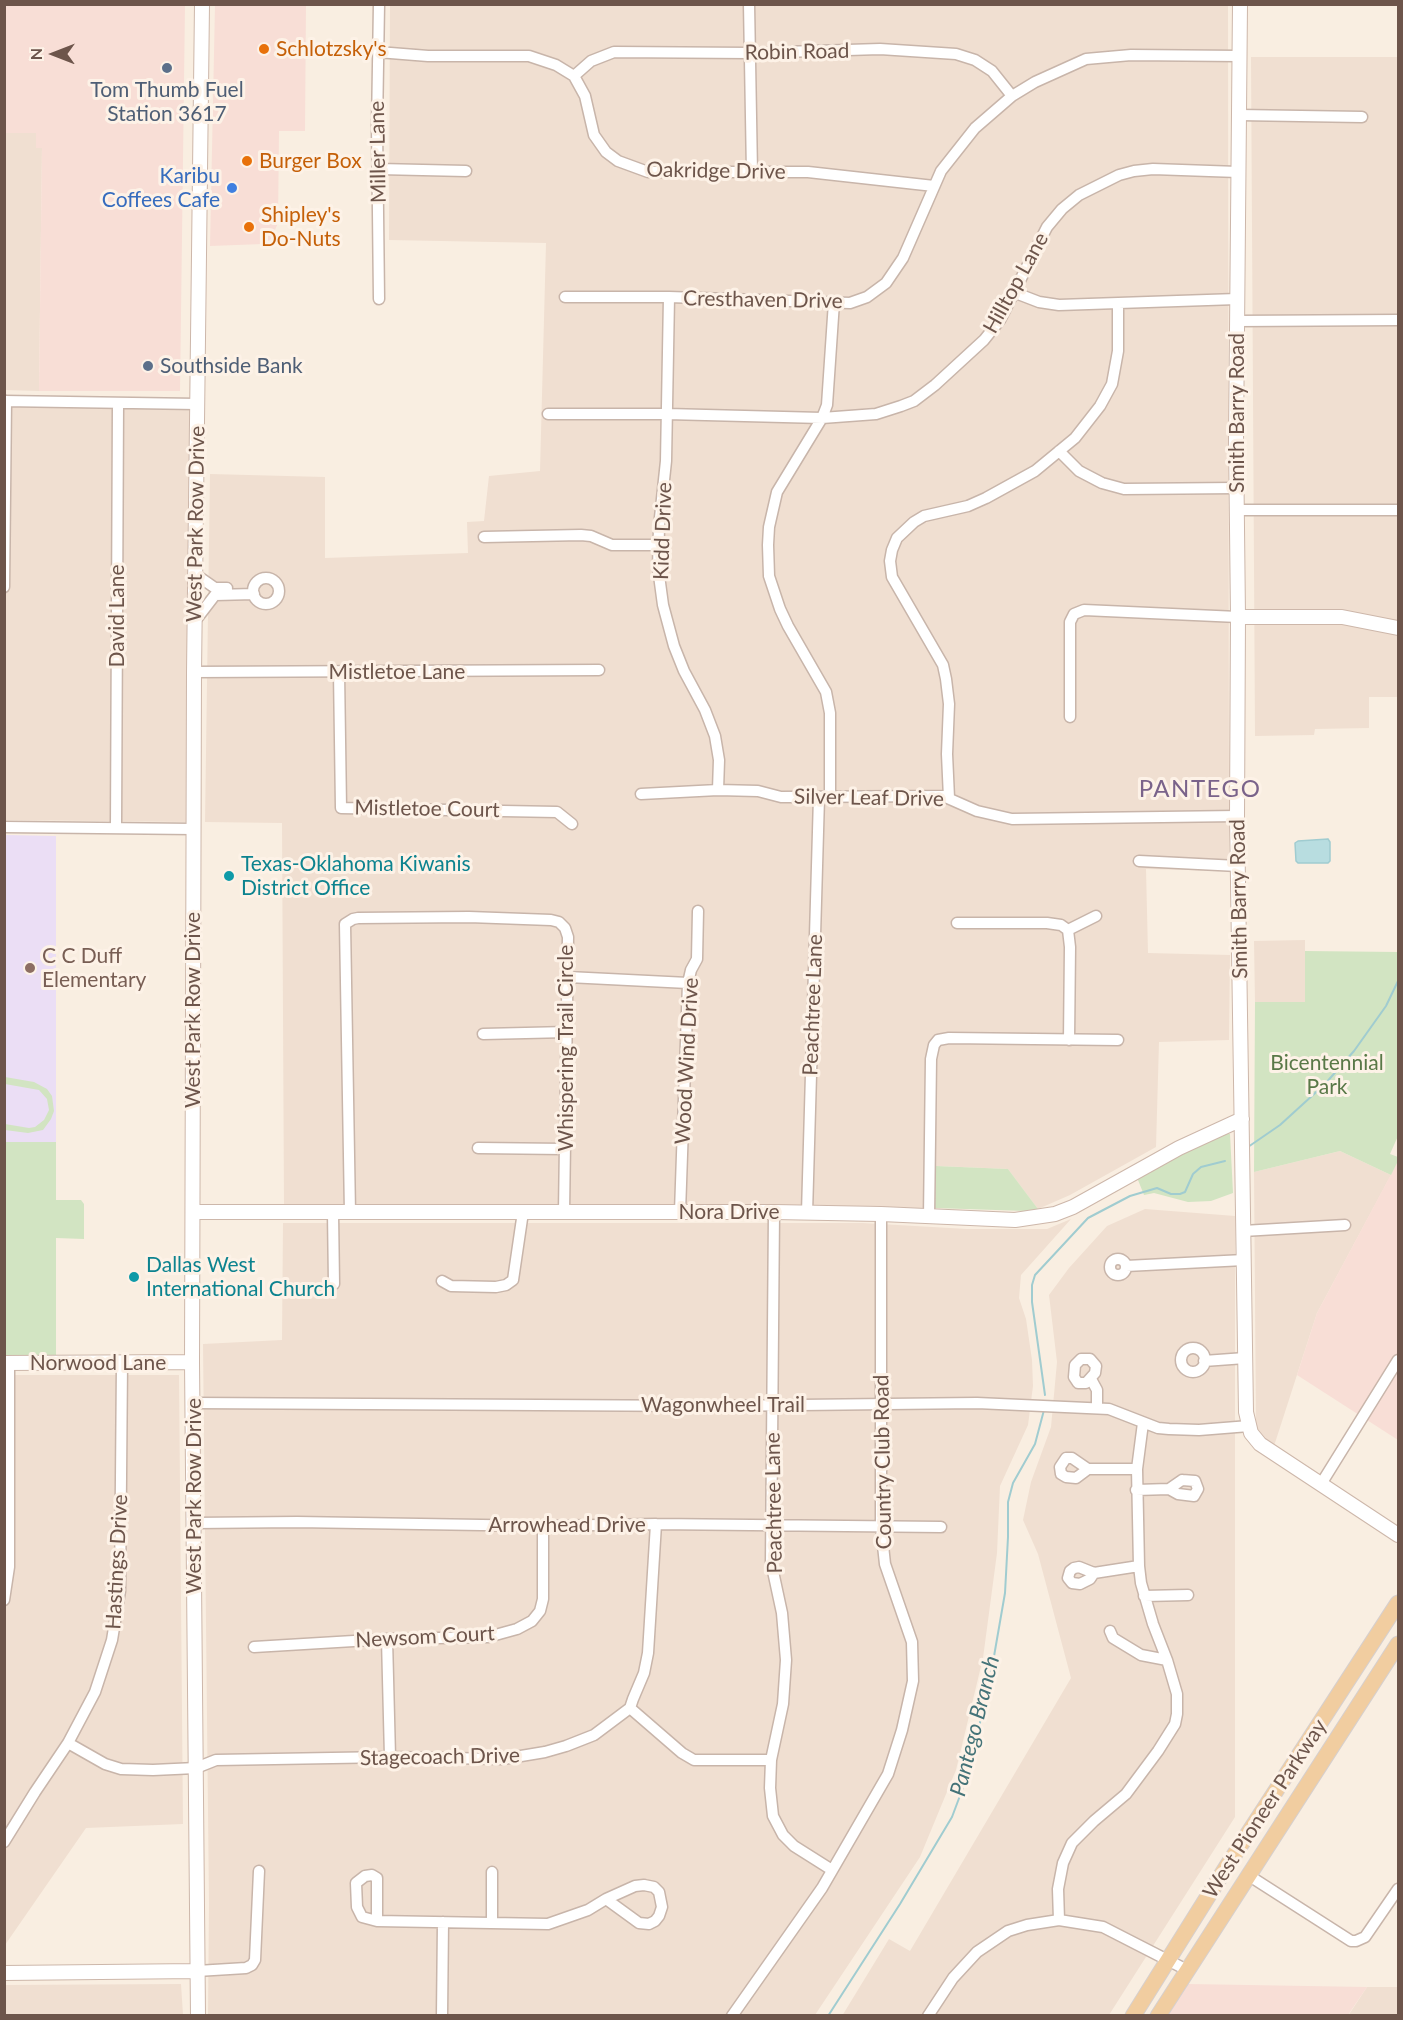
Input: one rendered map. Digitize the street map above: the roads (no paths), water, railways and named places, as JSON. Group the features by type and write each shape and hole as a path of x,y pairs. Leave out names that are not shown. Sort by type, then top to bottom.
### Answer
{"main road":[{"name":"West Pioneer Parkway","path":"1132,2016 1232,1857 1398,1603"},
{"name":"West Pioneer Parkway","path":"1158,2016 1398,1644"}],"street":[{"name":"West Park Row Drive","path":"198,2016 192,1362 194,672 202,4"},
{"name":"Miller Lane","path":"379,4 379,300"},
{"path":"749,4 752,172"},
{"name":"Smith Barry Road","path":"1240,4 1237,299 1237,816 1246,1412 1249,1426"},
{"name":"Robin Road","path":"574,76 591,61 615,52 750,53 880,49 956,54 975,60 992,70 1012,96"},
{"path":"378,52 428,56 529,56 556,64 574,76"},
{"name":"Cresthaven Drive","path":"565,297 669,297 850,303 867,297 886,283 903,258 941,171 975,128 1012,96 1035,82 1086,59 1131,55 1239,56"},
{"name":"Oakridge Drive","path":"574,76 585,96 594,135 606,152 618,161 636,169 658,174 807,172 934,186"},
{"path":"1239,115 1362,117"},
{"path":"379,169 466,171"},
{"name":"Hilltop Lane","path":"548,414 822,418 876,414 914,401 984,340 1000,320 1053,218 1079,195 1119,175 1134,171 1153,169 1238,172"},
{"path":"1013,292 1047,304 1118,305 1237,299"},
{"name":"Kidd Drive","path":"669,297 666,461 659,527 658,568 663,606 674,646 715,736 719,760 718,790"},
{"name":"Peachtree Lane","path":"807,1213 830,713 826,692 780,609 769,576 768,560 769,527 777,492 822,418 827,405 834,302"},
{"path":"949,798 947,754 949,704 946,679 942,665 892,577 890,561 892,550 897,538 914,522 924,516 968,506 986,498 1035,471 1075,438 1094,414 1112,384 1118,351 1118,305"},
{"path":"1237,321 1398,320"},
{"path":"4,587 5,401 197,404"},
{"name":"David Lane","path":"116,828 118,404"},
{"path":"1059,451 1079,471 1102,483 1124,489 1237,488"},
{"path":"1237,510 1398,510"},
{"path":"484,537 580,535 591,536 612,545 659,545"},
{"path":"195,574 215,592 254,591"},
{"path":"195,621 215,592"},
{"path":"1070,717 1070,621 1074,614 1084,610 1238,617 1342,617 1398,628"},
{"name":"Mistletoe Lane","path":"194,672 599,670"},
{"name":"Mistletoe Court","path":"339,672 341,808 557,812 572,824"},
{"name":"Silver Leaf Drive","path":"641,794 718,790 758,791 781,797 942,796 977,812 1012,819 1237,816"},
{"path":"4,827 194,829"},
{"path":"1139,861 1238,866"},
{"name":"Wood Wind Drive","path":"680,1212 688,983 697,959 698,911"},
{"name":"Whispering Trail Circle","path":"350,1213 345,924 358,918 469,916 538,919 559,922 565,928 568,1032 564,1212"},
{"path":"1068,930 1096,916"},
{"path":"957,923 1047,923 1061,925 1068,930 1070,947 1069,1040"},
{"path":"568,977 688,983"},
{"path":"483,1034 568,1032"},
{"path":"929,1216 931,1059 934,1045 938,1040 949,1038 1118,1040"},
{"name":"Nora Drive","path":"193,1212 774,1212 881,1214 1015,1221 1055,1214 1080,1203 1179,1148 1242,1119"},
{"path":"478,1148 565,1149"},
{"path":"442,1281 451,1286 496,1287 506,1285 513,1280 523,1212"},
{"name":"Peachtree Lane","path":"774,1212 771,1562 782,1613 786,1660 783,1704 771,1760 770,1788 773,1815 783,1835 794,1846 832,1870"},
{"path":"333,1213 334,1284"},
{"name":"Country Club Road","path":"732,2016 776,1955 832,1870 888,1774 902,1730 913,1681 912,1642 885,1564 881,1527 881,1214"},
{"path":"1243,1231 1345,1225"},
{"path":"1126,1266 1244,1260"},
{"path":"1204,1361 1245,1358"},
{"path":"1322,1485 1398,1360"},
{"name":"Norwood Lane","path":"7,1363 192,1362"},
{"path":"4,1600 9,1567 7,1363"},
{"name":"Hastings Drive","path":"4,1842 68,1743 95,1692 112,1640 120,1592 122,1363"},
{"path":"1091,1379 1097,1390 1097,1408"},
{"name":"Wagonwheel Trail","path":"193,1403 772,1405 977,1403 1110,1409 1143,1423 1169,1429 1199,1430 1249,1426"},
{"path":"1059,1920 1058,1889 1063,1863 1072,1843 1126,1794 1175,1724 1177,1714 1177,1694 1144,1596 1139,1566 1136,1490 1143,1423"},
{"path":"1249,1426 1251,1433 1260,1444 1398,1535"},
{"path":"1088,1469 1137,1469"},
{"path":"1136,1490 1170,1489"},
{"name":"Arrowhead Drive","path":"194,1522 543,1527 656,1524 940,1527"},
{"path":"656,1524 648,1653 644,1673 630,1708 682,1753 694,1760 771,1760"},
{"name":"Newsom Court","path":"255,1647 488,1636 517,1629 532,1621 540,1611 543,1599 543,1527"},
{"path":"1095,1573 1139,1566"},
{"path":"1144,1596 1188,1595"},
{"path":"1110,1631 1113,1638 1141,1655 1167,1660"},
{"path":"387,1639 390,1757"},
{"name":"Stagecoach Drive","path":"68,1743 105,1764 121,1769 196,1768 216,1761 390,1757 503,1759 545,1752 594,1735 630,1708"},
{"path":"4,1973 197,1971 246,1968 255,1960 259,1871"},
{"path":"492,1872 492,1922"},
{"path":"1248,1875 1351,1941 1365,1937 1398,1889"},
{"path":"377,1921 548,1924 588,1910 606,1899 635,1886 644,1885 654,1887 660,1892 662,1907 655,1921 650,1924 639,1923 606,1899"},
{"path":"928,2016 953,1978 966,1963 994,1939 1008,1931 1027,1925 1059,1920 1103,1927 1187,1970"},
{"path":"442,1922 442,2016"}],"water":[{"path":"1328,839 1330,861 1328,863 1298,863 1296,861 1295,843"}],"waterway":[{"name":"Pantego Branch","path":"1248,1147 1280,1125 1325,1084 1354,1051 1386,1006 1398,981"},
{"name":"Pantego Branch","path":"1045,1395 1032,1302 1032,1285 1035,1275 1088,1218 1130,1196 1157,1188 1171,1194 1185,1192 1193,1174 1201,1167 1225,1161"},
{"name":"Pantego Branch","path":"828,2016 900,1904 952,1817 970,1769 1005,1593 1008,1502 1013,1483 1035,1444 1044,1410"}],"place":[{"name":"Schlotzsky's","path":"264,49"},
{"name":"Tom Thumb Fuel Station 3617","path":"167,68"},
{"name":"Burger Box","path":"247,161"},
{"name":"Karibu Coffees Cafe","path":"232,188"},
{"name":"Shipley's Do-Nuts","path":"249,227"},
{"name":"Southside Bank","path":"148,366"},
{"name":"Texas-Oklahoma Kiwanis District Office","path":"229,876"},
{"name":"C C Duff Elementary","path":"30,968"},
{"name":"Dallas West International Church","path":"134,1277"}],"district":[{"name":"PANTEGO","path":"1200,789"}],"park label":[{"name":"Bicentennial Park","path":"1327,1075"}]}
